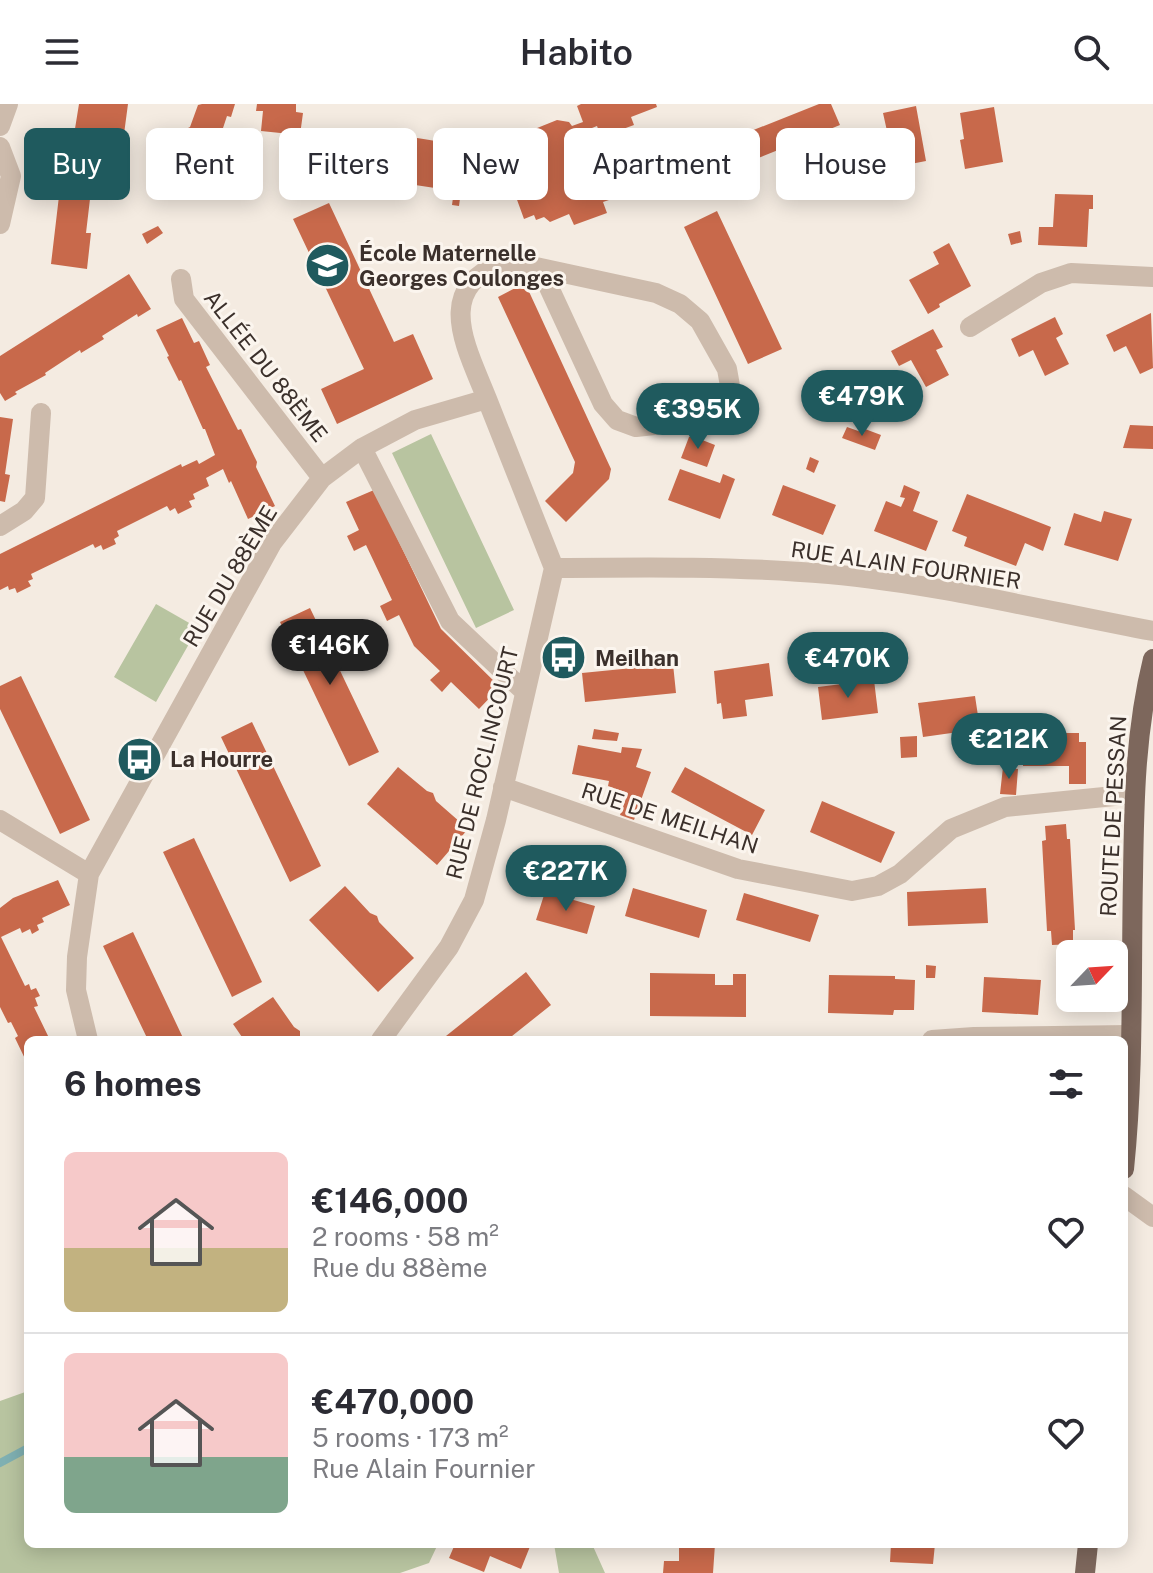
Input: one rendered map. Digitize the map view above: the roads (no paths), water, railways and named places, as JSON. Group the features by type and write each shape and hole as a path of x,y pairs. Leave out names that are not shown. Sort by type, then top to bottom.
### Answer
{"main road":[{"name":"ROUTE DE PESSAN","path":"1128,1088 1134,794 1139,727 1153,659"},
{"path":"1085,1573 1088,1548"}],"street":[{"path":"0,126 8,104"},
{"path":"0,147 11,176 0,224"},
{"path":"540,268 603,404 617,420 636,427 699,420 713,414 725,403 730,386 727,369 700,321 680,304 656,293 508,261 490,266 473,279 463,295 459,315 462,336 554,568"},
{"path":"970,327 1041,283 1071,273 1153,277"},
{"name":"ALLÉE DU 88ÈME","path":"181,279 184,299 322,478"},
{"name":"RUE DU 88ÈME","path":"87,1036 76,990 77,957 89,874 272,543 322,478 362,448 415,420 487,399"},
{"path":"0,526 24,511 35,498 41,413"},
{"path":"362,448 450,621 525,692"},
{"name":"RUE ALAIN FOURNIER","path":"554,568 723,567 830,574 925,588 1153,631"},
{"name":"RUE DE ROCLINCOURT","path":"384,1036 449,947 474,900 554,568"},
{"name":"RUE DE MEILHAN","path":"503,787 738,869 852,891 878,886 900,874 951,829 990,812 1005,807 1134,794"},
{"path":"0,820 89,874"},
{"path":"1052,1036 1130,1035"},
{"path":"1128,1199 1153,1217"}],"waterway":[{"path":"0,1463 24,1450"}],"place":[{"name":"École Maternelle Georges Coulonges","path":"328,266"},
{"name":"Meilhan","path":"564,658"},
{"name":"La Hourre","path":"139,759"}]}
